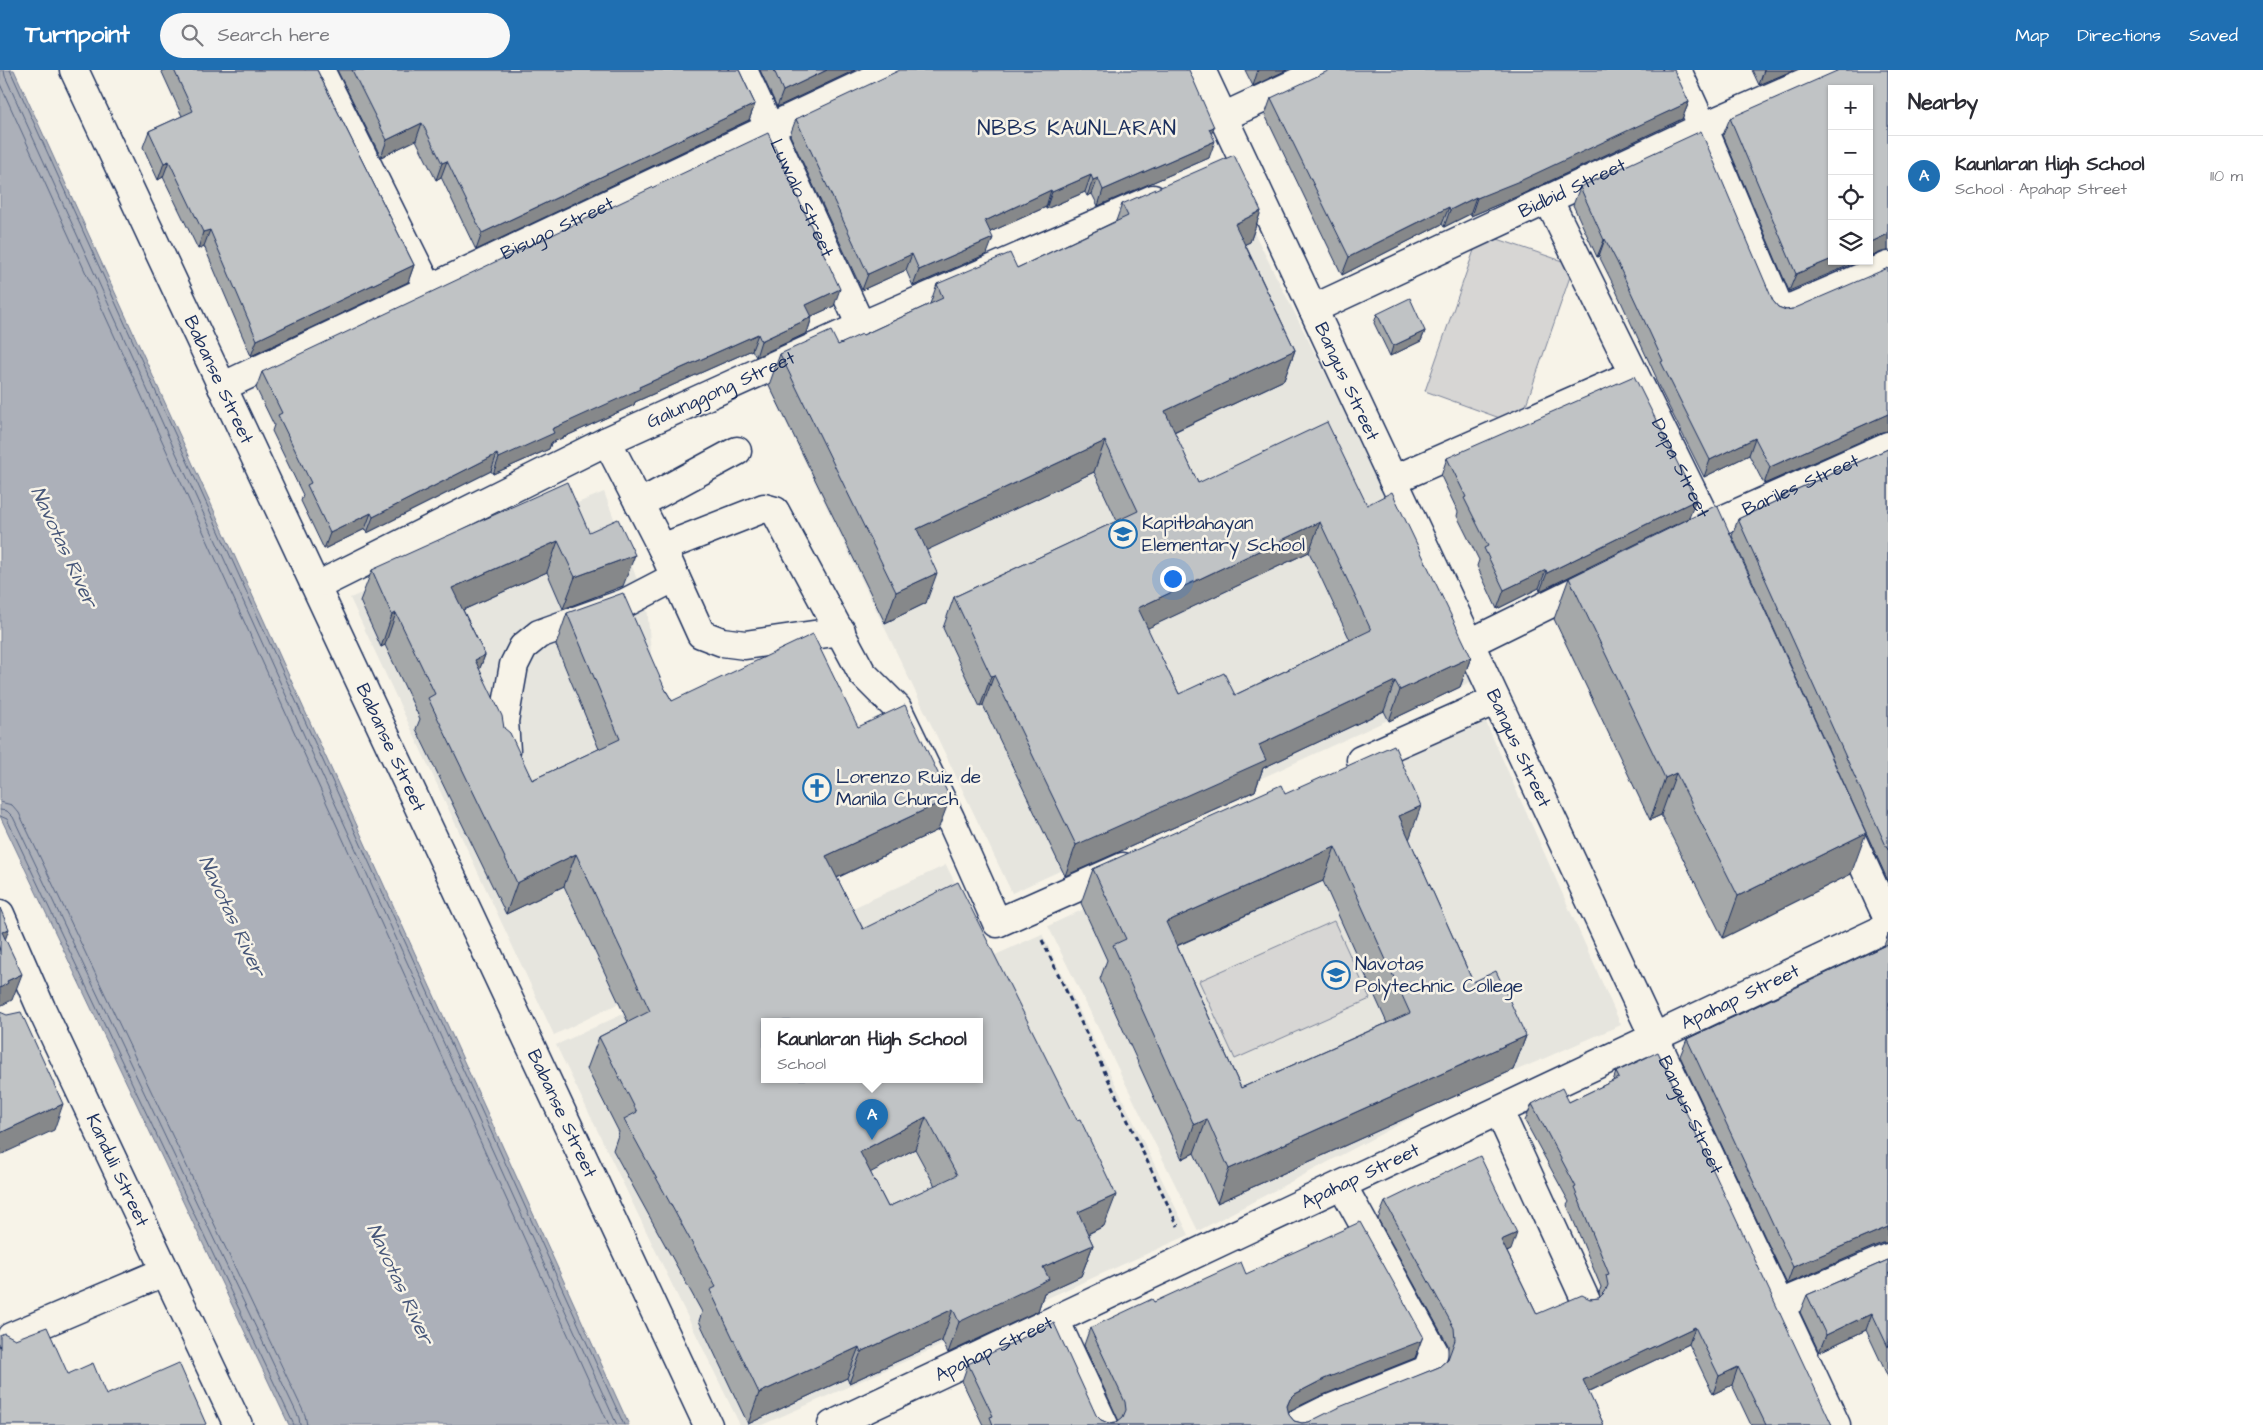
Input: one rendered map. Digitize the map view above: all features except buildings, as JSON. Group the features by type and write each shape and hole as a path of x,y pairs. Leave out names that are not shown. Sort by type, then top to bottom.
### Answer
{"street":[{"name":"Babanse Street","path":"74,70 708,1425"},
{"path":"320,70 429,289"},
{"name":"Luwalo Street","path":"743,70 861,326"},
{"name":"Bisugo Street","path":"222,387 892,70"},
{"name":"Bangus Street","path":"1201,70 1223,117 1234,164 1313,309 1780,1304 1832,1423"},
{"path":"1223,117 1324,70"},
{"path":"1677,70 1704,127 1781,312 1888,266"},
{"name":"Bidbid Street","path":"1313,309 1704,127 1833,70"},
{"name":"Galunggong Street","path":"314,582 326,581 607,441 861,326 1179,187"},
{"name":"Dapa Street","path":"1548,199 1710,525 1730,570"},
{"path":"1393,480 1634,374"},
{"path":"607,441 662,548 701,634 722,642 745,645 841,631"},
{"name":"Bariles Street","path":"1674,542 1888,446"},
{"path":"639,504 737,451"},
{"path":"662,548 764,508 775,511 862,673 897,708 950,818 997,923 1145,857"},
{"path":"1470,643 1612,573"},
{"path":"506,751 504,720 514,665 523,647 539,634 625,603 676,577"},
{"path":"1334,772 1496,700"},
{"path":"1831,794 1888,919"},
{"name":"Kanduli Street","path":"0,914 42,1008 238,1425"},
{"name":"Apahap Street","path":"832,1425 1888,927"},
{"path":"17,1019 42,1008"},
{"path":"1499,1111 1586,1301"},
{"path":"1296,1425 1324,1411 1427,1370 1434,1352 1342,1185"},
{"path":"1780,1304 1888,1258"},
{"path":"10,1337 166,1271"},
{"path":"1056,1320 1104,1425"}],"path":[{"path":"1028,909 1192,1256"}],"shaded area":[{"name":"Kapitbahayan Elementary School","path":"1227,179 1479,678 1012,893 770,389"},
{"path":"1480,233 1574,265 1519,425 1425,391"},
{"path":"604,492 647,606 656,712 707,960 554,1035 350,598"},
{"name":"Navotas Polytechnic College","path":"1485,720 1621,1025 1432,1107 1198,1231 1048,926"},
{"path":"946,865 993,956 1042,934 1189,1235 762,1425 740,1425 556,1045"},
{"path":"1334,921 1370,999 1235,1059 1199,981"}],"water":[{"name":"Navotas River","path":"0,70 14,70 629,1425 289,1425 0,816"}],"place":[{"name":"Kapitbahayan Elementary School","path":"1123,534"},
{"name":"Lorenzo Ruiz de Manila Church","path":"817,788"},
{"name":"Navotas Polytechnic College","path":"1336,975"},
{"name":"Kaunlaran High School","path":"872,1140"}],"district":[{"name":"NBBS KAUNLARAN","path":"1077,128"}]}
